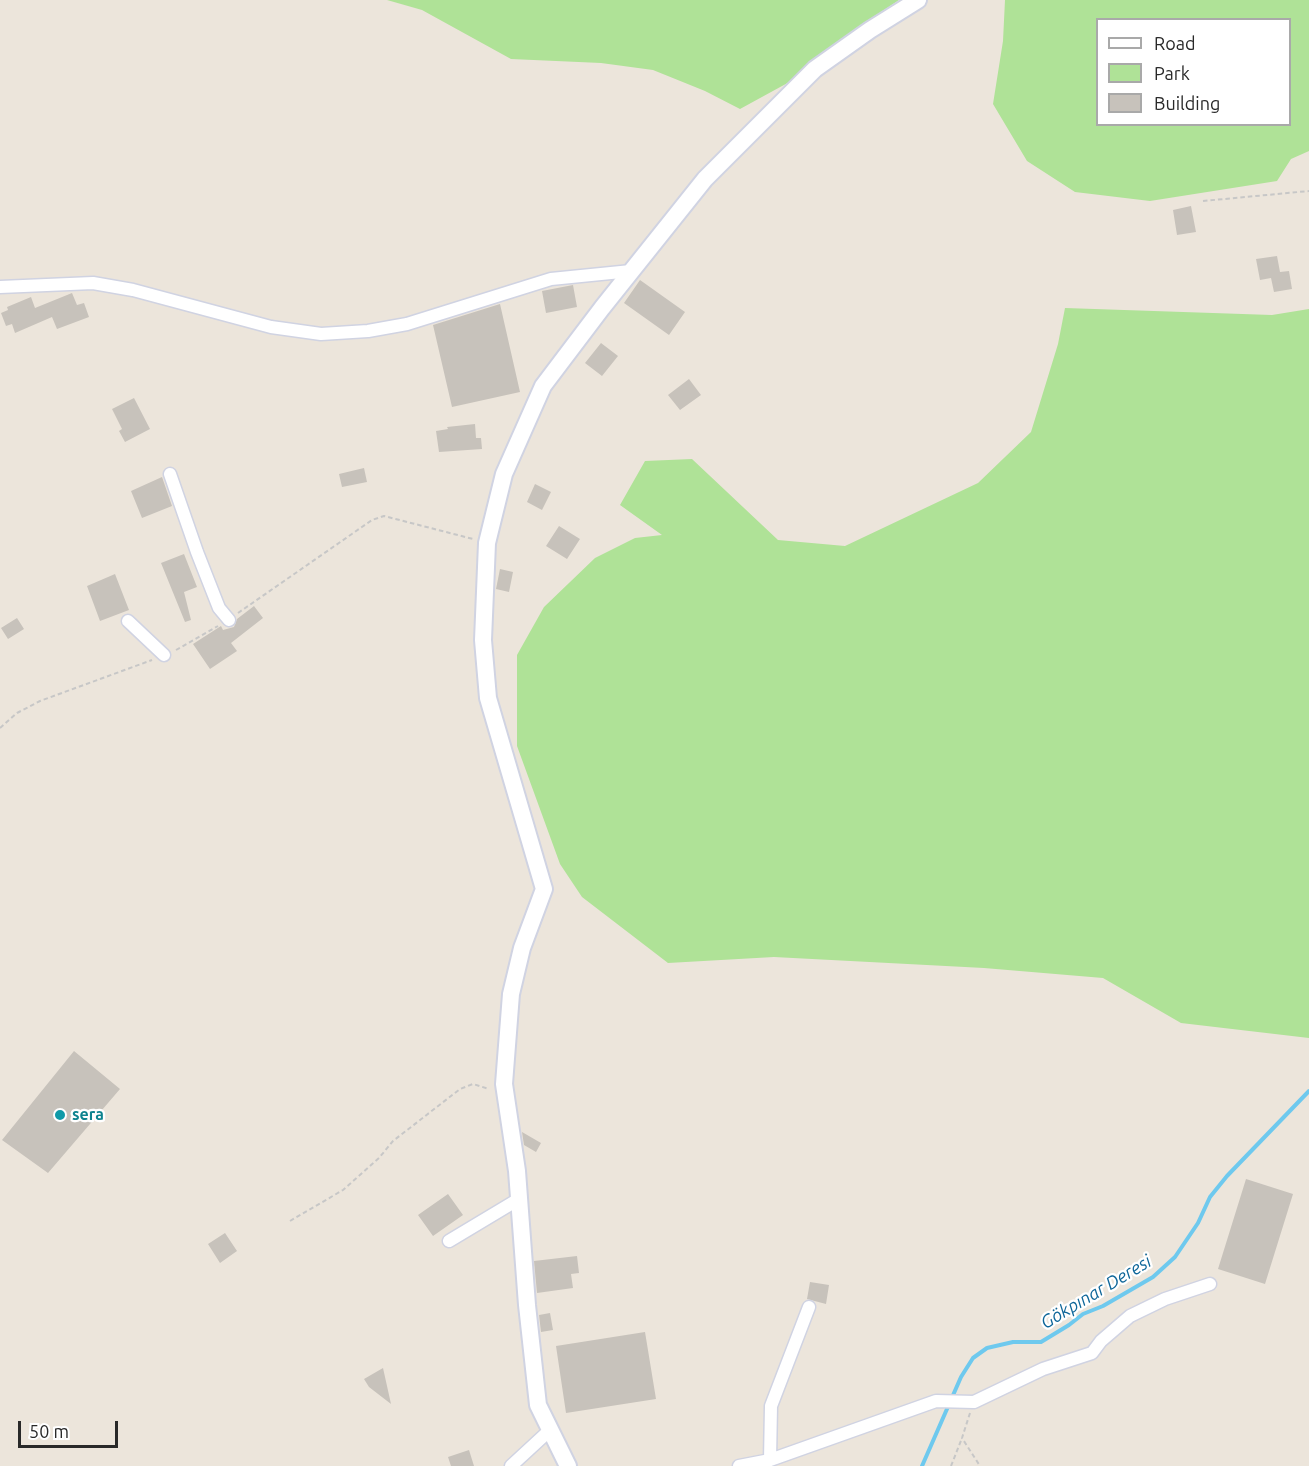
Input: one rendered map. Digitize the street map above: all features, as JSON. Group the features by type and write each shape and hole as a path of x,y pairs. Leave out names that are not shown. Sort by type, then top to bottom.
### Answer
{"street":[{"path":"568,1466 538,1405 517,1171 504,1084 511,994 522,948 544,889 488,698 483,640 487,543 504,474 543,386 631,271 705,179 815,69 918,0"},
{"path":"0,287 93,283 133,290 271,327 321,334 368,331 407,324 551,279 631,271"},
{"path":"170,474 219,608 228,620"},
{"path":"128,621 164,655"},
{"path":"449,1241 519,1199"},
{"path":"739,1466 770,1460 936,1401 967,1402 1043,1368 1092,1353 1101,1341 1130,1316 1165,1299 1210,1284"},
{"path":"770,1460 771,1406 809,1307"},
{"path":"510,1466 550,1430"}],"path":[{"path":"1203,201 1309,191"},
{"path":"0,728 17,713 40,701 164,655 228,620 372,520 384,516 487,543"},
{"path":"290,1221 343,1190 379,1158 393,1141 468,1085 478,1084 489,1088 507,1105"},
{"path":"951,1466 962,1438 967,1402"},
{"path":"962,1438 980,1466"}],"green space":[{"path":"387,0 899,0 862,25 793,80 740,109 705,91 653,70 601,63 511,59 422,10"},
{"path":"1005,0 1309,0 1309,151 1291,159 1277,181 1150,201 1075,192 1027,161 993,104 1003,41"},
{"path":"1065,308 1272,315 1309,309 1309,1038 1181,1023 1103,978 984,968 774,957 668,963 582,897 560,864 517,746 517,655 544,607 595,558 635,538 662,535 620,505 645,461 692,459 778,540 845,546 978,483 1031,432 1058,344"}],"building":[{"path":"1191,206 1196,232 1177,235 1173,210"},
{"path":"1277,256 1280,272 1289,271 1292,289 1274,292 1271,278 1260,280 1256,259"},
{"path":"640,280 685,312 669,335 624,303"},
{"path":"573,285 577,307 546,313 542,291"},
{"path":"72,293 77,305 84,303 89,317 57,329 52,317 15,333 12,324 6,326 1,313 8,310 7,307 31,297 35,308"},
{"path":"500,304 520,392 452,407 433,325"},
{"path":"601,343 618,356 602,376 585,363"},
{"path":"689,379 701,395 680,410 668,395"},
{"path":"134,398 150,429 125,442 119,431 122,429 112,409"},
{"path":"475,424 476,438 481,438 482,449 439,452 436,431 448,429 447,427"},
{"path":"364,468 367,482 342,487 339,474"},
{"path":"162,477 172,506 142,518 131,491"},
{"path":"535,484 551,492 542,510 527,502"},
{"path":"559,526 580,539 567,559 546,546"},
{"path":"184,554 197,587 184,592 191,620 185,622 161,563"},
{"path":"500,569 513,572 509,592 496,589"},
{"path":"115,574 129,610 100,621 87,586"},
{"path":"254,606 263,618 231,643 237,651 210,669 193,644 221,626 223,630 234,627 237,619"},
{"path":"17,618 24,629 8,639 1,628"},
{"name":"sera","path":"74,1051 120,1089 48,1173 2,1140"},
{"path":"522,1132 541,1143 536,1152 524,1145"},
{"path":"1246,1179 1293,1194 1265,1284 1218,1269"},
{"path":"448,1194 463,1215 433,1236 418,1215"},
{"path":"225,1233 237,1251 220,1263 208,1244"},
{"path":"577,1256 579,1273 571,1274 573,1288 537,1293 534,1261"},
{"path":"810,1282 829,1285 826,1304 807,1299"},
{"path":"550,1313 553,1330 541,1332 539,1315"},
{"path":"645,1332 656,1399 566,1413 556,1346"},
{"path":"383,1368 391,1404 369,1387 364,1379"},
{"path":"469,1450 474,1466 451,1466 448,1457"}],"waterway":[{"name":"Gökpınar Deresi","path":"922,1466 961,1377 973,1358 987,1348 1013,1342 1041,1342 1083,1314 1103,1306 1153,1277 1175,1257 1198,1223 1210,1197 1227,1176 1309,1091"}],"place":[{"name":"sera","path":"60,1115"}]}
